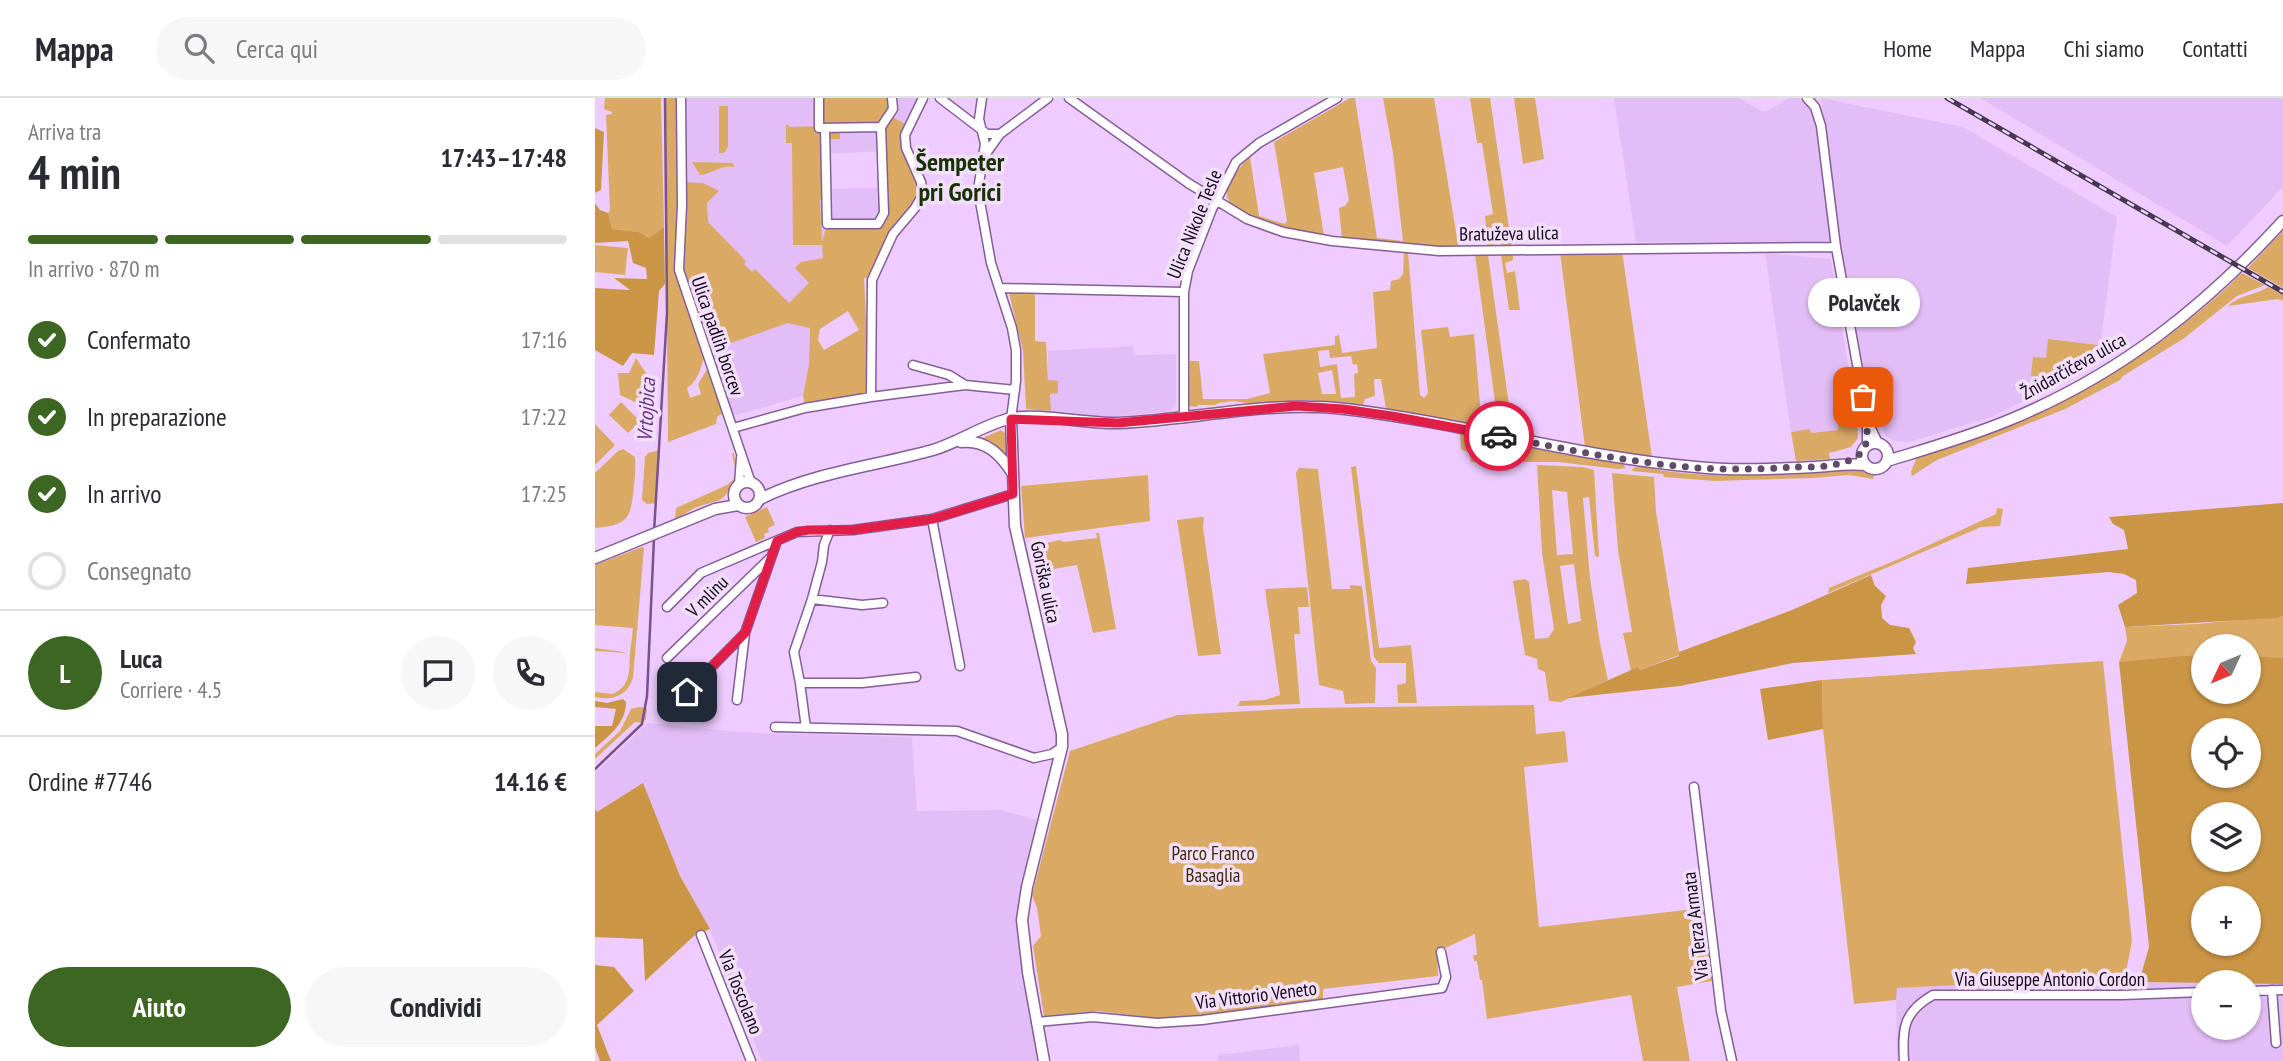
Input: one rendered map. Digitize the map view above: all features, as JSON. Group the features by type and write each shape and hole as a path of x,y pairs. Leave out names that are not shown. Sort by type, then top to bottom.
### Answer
{"street":[{"name":"Ulica padlih borcev","path":"681,98 683,205 679,270 754,485"},
{"path":"819,98 819,128 881,127"},
{"path":"825,128 827,223 878,224 884,213 881,127 893,109 893,98"},
{"path":"870,397 872,280 893,234 923,194 921,182 906,148 905,135 923,98"},
{"path":"940,98 988,134 1000,134"},
{"path":"736,500 744,508 752,507 760,499 785,486 956,442 1011,419 1016,390 1016,350 991,263 981,205 979,176 985,144 979,119 982,98"},
{"path":"982,161 1000,134 1048,98"},
{"name":"Bratuževa ulica","path":"1069,98 1188,183 1247,219 1283,232 1332,242 1439,251 1836,247"},
{"name":"Ulica Nikole Tesle","path":"1184,418 1184,292 1188,271 1216,200 1236,162 1259,143 1337,98"},
{"path":"1807,98 1815,107 1821,126 1836,247 1867,420 1865,465"},
{"name":"Žnidarčičeva ulica","path":"1011,419 1118,423 1297,406 1320,407 1392,416 1610,457 1697,468 1758,469 1840,463 1877,468 1887,461 2013,419 2075,390 2130,357 2200,304 2283,221"},
{"path":"1000,288 1184,292"},
{"path":"913,365 949,375 965,385"},
{"path":"733,428 805,408 870,397 965,385 1016,390"},
{"name":"Goriška ulica","path":"1011,419 1015,526 1062,734 1062,749"},
{"path":"1867,420 1887,461"},
{"path":"956,442 971,441 993,449 1013,475"},
{"name":"Žnidarčičeva ulica","path":"1840,463 1864,449 1882,446 1914,453"},
{"name":"Ulica padlih borcev","path":"739,484 742,456"},
{"path":"736,500 739,484 785,486"},
{"path":"754,485 760,499"},
{"name":"V mlinu","path":"667,607 701,573 797,532 853,530 933,519 1013,494"},
{"path":"595,558 736,500"},
{"path":"933,519 960,666"},
{"path":"806,728 794,652 812,599 829,530"},
{"name":"V mlinu","path":"737,700 745,633 777,541"},
{"name":"V mlinu","path":"667,658 770,558"},
{"path":"812,599 849,604 883,603"},
{"name":"V mlinu","path":"687,692 745,633"},
{"path":"800,683 862,683 916,677"},
{"path":"775,727 957,731 1034,758 1062,749"},
{"path":"1044,1061 1022,920 1027,887 1062,749"},
{"name":"Via Terza Armata","path":"1694,787 1721,1011 1732,1061"},
{"name":"Via Toscolano","path":"701,935 751,1061"},
{"name":"Via Vittorio Veneto","path":"1036,1022 1093,1017 1157,1023 1202,1020 1442,988 1446,977 1441,952"},
{"path":"2261,990 2283,990"},
{"path":"2272,990 2276,1043"},
{"name":"Via Giuseppe Antonio Cordon","path":"1903,1061 1902,1034 1905,1023 1920,1002 1933,995 2191,992"}],"shaded area":[{"path":"673,98 920,98 906,125 882,151 826,154 827,189 883,188 884,213 823,279 799,316 810,328 809,364 803,396 737,415 728,414 706,352"},
{"path":"1614,98 1738,98 1764,112 1790,98 1800,98 1814,112 1832,241 1754,244 1636,242"},
{"path":"1821,98 1963,127 2117,217 2100,348 2060,382 1992,417 1909,442 1895,441 1885,436 1881,419 1867,399 1840,258"},
{"path":"1980,98 2283,98 2283,187 2227,246"},
{"path":"595,128 604,132 601,190 595,193"},
{"path":"595,203 600,210 608,213 612,229 639,232 649,238 664,227 665,284 659,291 654,355 632,353 623,366 595,350 595,288 630,290 614,278 647,279 646,268 633,263 628,241 595,243"},
{"path":"1765,253 1831,259 1857,420 1838,422 1839,430 1811,433 1810,429 1791,432"},
{"path":"1133,346 1134,355 1176,354 1176,405 1169,412 1107,417 1051,411 1050,394 1057,381 1048,381 1048,351"},
{"path":"2283,503 2283,616 2276,618 2125,627 2118,605 2137,593 2136,580 2124,574 2109,572 1966,584 1968,568 2128,549 2124,530 2113,524 2109,517"},
{"path":"1871,575 1875,586 1886,596 1881,605 1882,618 1890,625 1909,628 1916,642 1913,648 1916,654 1793,663 1680,686 1568,698 1638,667 1640,670 1679,656 1679,652 1792,610"},
{"path":"2191,656 2191,704 2261,704 2261,657 2283,658 2283,984 2261,984 2261,970 2191,970 2191,983 2139,982 2149,947 2119,662"},
{"path":"1822,680 1823,729 1768,740 1760,689"},
{"path":"623,699 626,702 620,722 595,748 595,726 612,726 616,709 595,707 595,701 607,703"},
{"path":"648,723 752,733 912,737 917,811 1001,810 1040,821 1019,917 1025,981 1041,1061 762,1061 710,929 680,876 642,784 597,812 595,809 595,773"},
{"path":"643,783 680,876 710,929 695,935 645,981 643,939 595,937 595,809 597,812"},
{"path":"595,965 614,967 634,991 597,1025 611,1061 600,1061 595,1047"},
{"path":"2046,981 2191,983 2191,1040 2261,1040 2261,983 2283,984 2283,1061 1897,1061 1896,988"},
{"path":"1299,1045 1300,1061 1218,1061 1218,1055"}],"green space":[{"path":"605,98 661,98 664,227 649,238 639,232 612,229 608,213 606,115 612,112 604,109"},
{"path":"665,98 681,98 683,182 703,183 719,191 707,203 708,222 746,261 744,264 752,272 755,269 789,303 809,283 795,268 801,262 823,258 822,245 793,245 792,143 786,143 786,124 790,127 819,126 819,98 892,98 889,115 905,124 905,141 923,194 896,230 873,277 864,278 870,396 805,407 803,396 809,364 810,328 788,323 705,352 697,377 687,388 690,398 701,394 698,384 709,366 723,413 717,417 716,424 668,442","holes":["880,127 884,213 878,224 827,224 822,242 820,200 826,191 826,139 840,139 840,131","848,311 859,330 824,350 818,340 820,329"]},
{"path":"1350,98 1355,98 1377,238 1403,241 1393,153 1383,98 1434,98 1459,250 1342,240 1339,208 1345,206 1349,200 1343,167 1314,173 1324,236 1257,218 1243,212 1228,199 1230,182 1250,157 1259,216 1285,224 1287,221 1274,142"},
{"path":"1470,98 1490,98 1512,248 1502,249 1499,227 1491,228 1494,248 1488,249 1485,216 1493,214 1482,143 1477,143"},
{"path":"1514,98 1535,98 1544,159 1523,164"},
{"path":"719,106 728,106 728,147 724,153 719,153"},
{"path":"692,162 733,163 734,167 700,175"},
{"path":"2283,231 2283,288 2248,268"},
{"path":"595,245 628,248 625,275 595,272"},
{"path":"1622,251 1652,457 1585,447 1560,252"},
{"path":"1404,252 1408,252 1420,395 1424,398 1428,393 1421,330 1448,327 1450,337 1474,334 1482,428 1386,409 1381,379 1374,379 1375,396 1365,399 1363,405 1308,400 1253,404 1233,401 1189,406 1190,361 1199,361 1203,399 1247,399 1270,393 1263,354 1335,345 1335,336 1339,335 1342,353 1377,348 1373,292 1390,290 1391,281 1399,279 1403,274","holes":["1329,350 1330,358 1351,356 1353,365 1357,364 1358,373 1354,374 1355,397 1341,398 1337,364 1320,367 1318,351","1332,370 1336,394 1322,394 1318,373"]},
{"path":"1513,254 1513,260 1505,263 1507,273 1515,271 1520,310 1509,310 1501,255"},
{"path":"1475,255 1488,255 1513,434 1499,431"},
{"path":"2242,273 2265,285 2237,296 2183,339 2120,380 2065,409 1937,460 1912,476 1917,457 2006,426 2091,386 2170,335"},
{"path":"2268,287 2283,295 2283,301 2278,299 2228,306 2239,299"},
{"path":"1009,293 1033,293 1035,296 1035,341 1046,342 1048,380 1058,381 1058,393 1050,394 1051,411 1026,409 1023,351"},
{"path":"2048,339 2098,345 2079,362 2036,377 2031,375 2033,357 2046,358"},
{"path":"636,358 648,376 645,393 637,403 620,395 618,373 629,373"},
{"path":"621,402 640,421 628,433 609,415"},
{"path":"1857,420 1858,438 1851,447 1829,453 1830,459 1796,461 1791,432 1810,429 1811,433 1838,430 1838,422"},
{"path":"595,424 615,445 595,465"},
{"path":"1001,430 1006,434 1006,457 978,440"},
{"path":"1460,433 1623,464 1626,468 1558,462 1471,462 1469,453 1461,449"},
{"path":"623,449 635,457 630,512 622,522 595,528 595,473"},
{"path":"660,450 656,503 647,504 642,500 645,457 648,453"},
{"path":"734,453 737,475 726,495 720,500 694,508 675,520 676,508 727,485 734,479"},
{"path":"1537,465 1594,470 1599,557 1595,556 1589,497 1583,498 1590,578 1608,680 1561,702 1549,701 1545,672 1538,669 1537,659 1525,655 1513,581 1525,579 1529,582 1535,639 1548,638 1554,629 1542,553","holes":["1552,490 1567,492 1573,554 1557,555","1574,564 1581,621 1568,624 1560,566"]},
{"path":"1356,466 1379,648 1411,645 1417,703 1398,703 1397,685 1406,683 1406,663 1379,663 1374,657 1351,467"},
{"path":"1640,466 1678,473 1720,475 1801,474 1848,470 1875,474 1873,479 1849,475 1715,481 1664,477 1663,474 1632,471"},
{"path":"1299,468 1318,469 1332,589 1350,589 1350,585 1362,586 1371,661 1376,668 1375,703 1345,704 1343,691 1319,685 1296,473"},
{"path":"1612,473 1654,477 1656,512 1679,652 1679,655 1640,670 1638,667 1631,671 1623,633 1632,632 1618,550"},
{"path":"1148,475 1150,521 1025,538 1021,486"},
{"path":"767,507 775,525 768,528 769,532 764,534 765,538 756,542 745,517"},
{"path":"1997,508 2003,509 2000,526 1981,527 1828,593 1829,588 1996,514"},
{"path":"1204,517 1203,527 1221,654 1198,656 1177,520"},
{"path":"1096,533 1099,533 1116,629 1093,633 1077,565 1048,570 1042,544 1097,538"},
{"path":"642,547 633,678 619,696 595,697 595,692 613,694 623,686 628,677 633,628 595,625 595,565"},
{"path":"1307,587 1309,607 1298,607 1300,634 1294,634 1300,704 1238,706 1240,701 1264,700 1280,695 1265,589"},
{"path":"2283,616 2283,658 2261,657 2261,634 2191,634 2191,659 2119,662 2127,641 2125,627"},
{"path":"595,648 630,653 595,651"},
{"path":"2103,661 2132,941 2124,982 2046,981 1897,988 1896,1000 1854,1004 1823,729 1822,680"},
{"name":"Parco Franco Basaglia","path":"1534,705 1536,734 1565,731 1568,762 1524,767 1539,927 1703,908 1712,981 1677,987 1690,1061 1643,1061 1631,995 1487,1019 1482,980 1473,955 1477,955 1475,934 1437,952 1438,976 1323,989 1323,1002 1172,1020 1098,1011 1044,1016 1033,946 1041,936 1032,895 1070,751 1177,715 1303,708"},
{"path":"647,708 646,719 642,723 635,722 595,759 595,754 620,731 631,709"}],"waterway":[{"name":"Vrtojbica","path":"654,532 667,313 665,98"},
{"name":"Vrtojbica","path":"595,769 642,724 647,696 654,538"}],"railway":[{"path":"1947,98 2283,292"}],"way so far":[{"path":"1499,436 1610,457 1697,468 1820,466 1840,463 1862,452 1867,445 1863,397"}],"place":[{"name":"Polavček","path":"1863,397"}],"district":[{"name":"Šempeter pri Gorici","path":"960,176"}],"route":[{"path":"687,692 745,633 777,541 808,530 853,530 933,519 1013,494 1011,419 1118,423 1297,406 1392,416 1499,436"}]}
